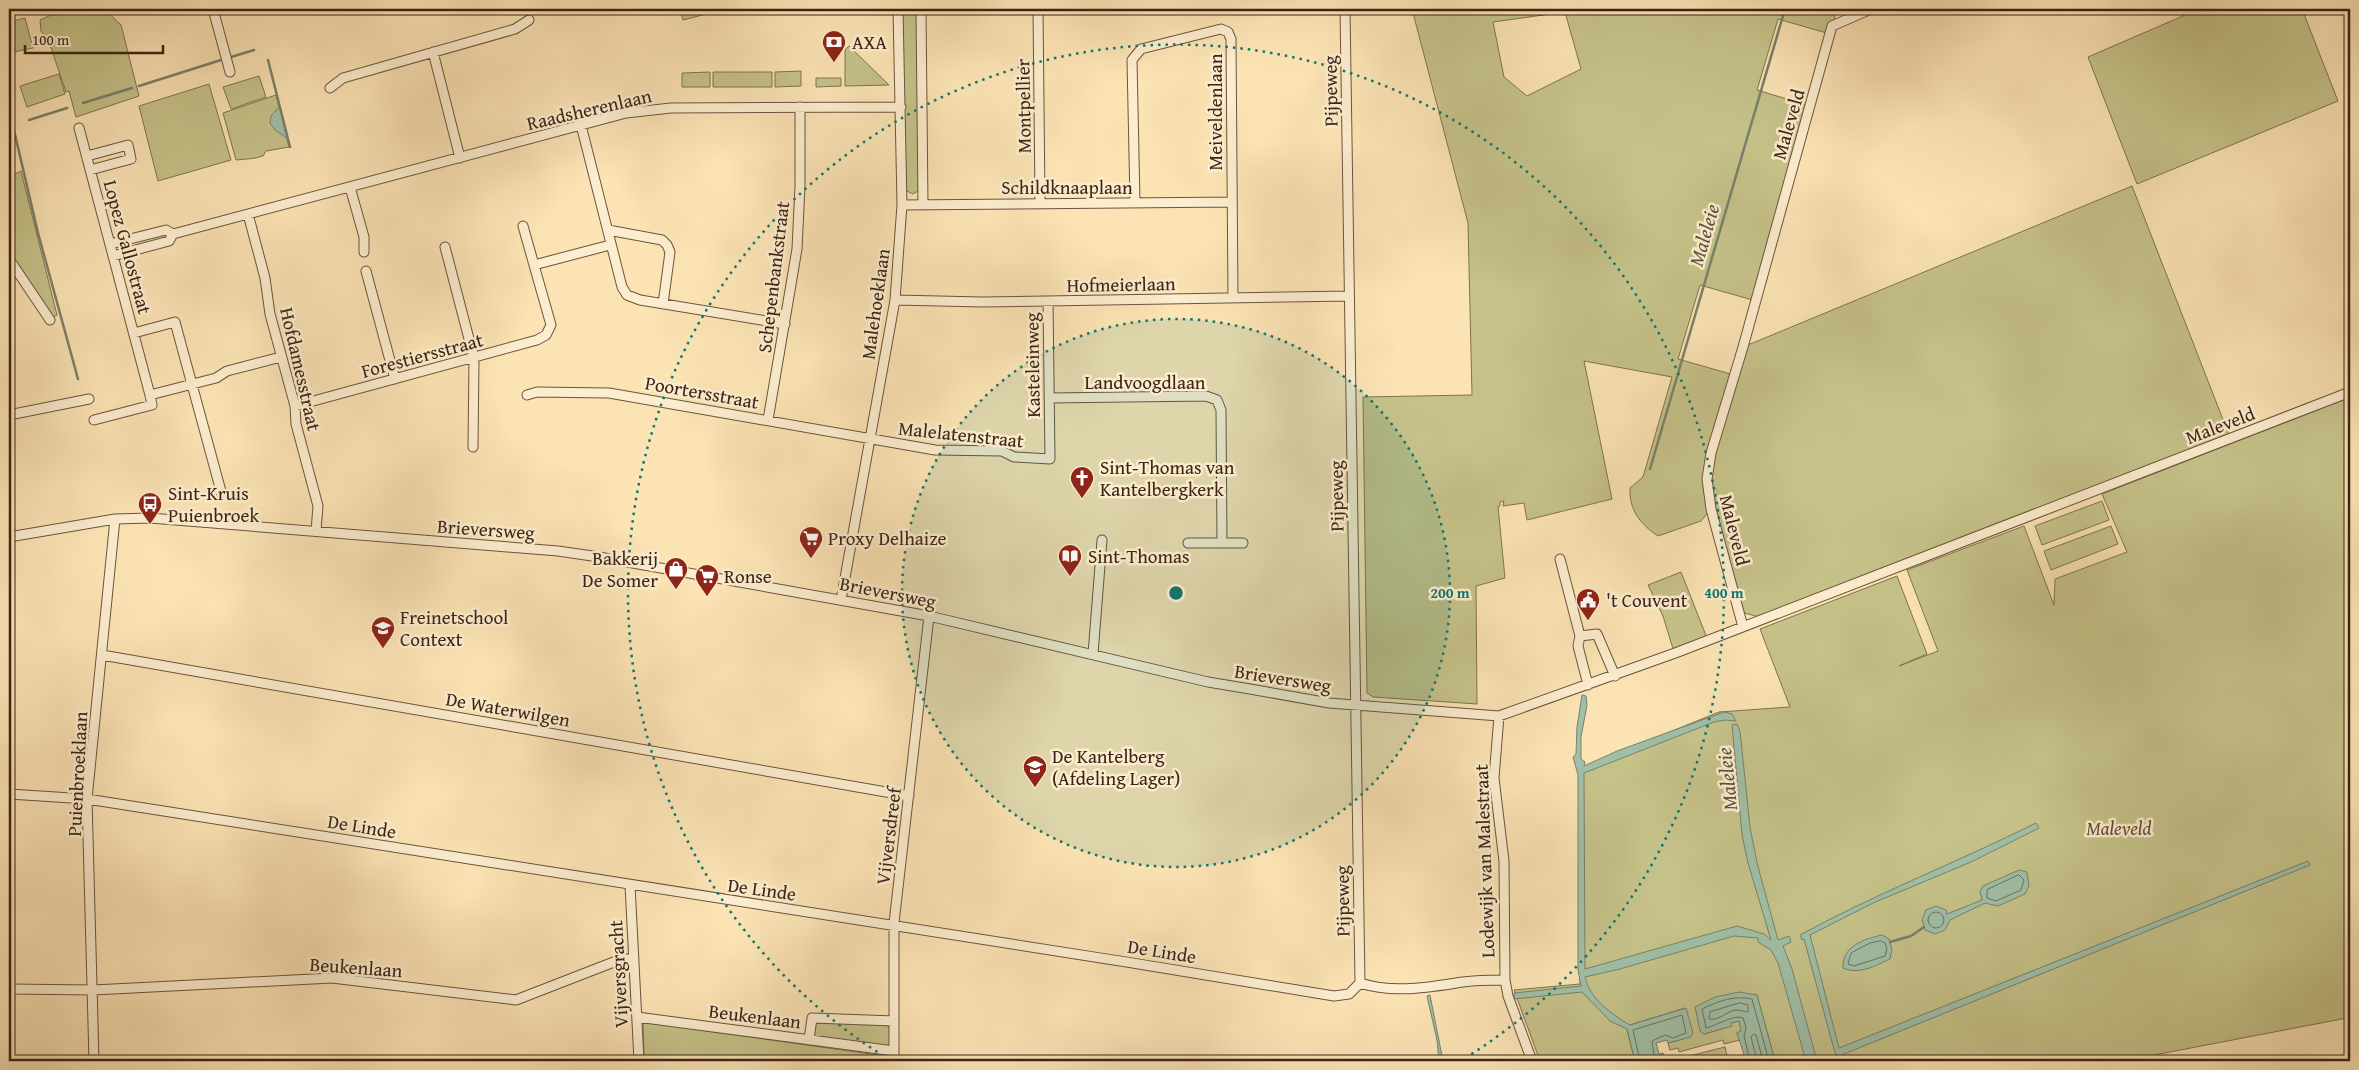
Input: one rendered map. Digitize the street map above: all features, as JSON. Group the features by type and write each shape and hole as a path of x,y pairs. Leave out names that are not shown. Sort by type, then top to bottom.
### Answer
{"street":[{"path":"213,9 230,72"},
{"name":"Malehoeklaan","path":"841,600 895,300 902,205 898,9"},
{"path":"921,9 924,205"},
{"name":"Montpellier","path":"1038,9 1040,202"},
{"name":"Pijpeweg","path":"1345,9 1354,705 1360,983"},
{"name":"Maleveld","path":"1871,9 1832,26 1743,347 1711,454 1707,479 1711,509 1743,627 2350,392"},
{"path":"330,88 343,78 515,29 529,20"},
{"name":"Meiveldenlaan","path":"1135,202 1132,60 1141,49 1222,29 1228,32 1231,39 1233,298"},
{"path":"433,52 460,158"},
{"name":"Schepenbankstraat","path":"768,420 794,266 800,210 800,107"},
{"name":"Raadsherenlaan","path":"113,256 168,241 173,234 581,125 650,110 901,107"},
{"path":"581,125 608,230 610,245 622,287 627,295 640,300 785,324"},
{"name":"Lopez Gallostraat","path":"79,128 150,395"},
{"name":"Lopez Gallostraat","path":"87,156 128,145 131,159 90,170"},
{"path":"350,187 364,237 364,252"},
{"name":"Schildknaaplaan","path":"902,205 1040,202 1232,202"},
{"name":"Hofdamesstraat","path":"248,214 265,278 270,314 295,406 296,424 318,506 316,531"},
{"path":"523,226 534,265 610,245"},
{"name":"Raadsherenlaan","path":"110,244 166,230 173,234"},
{"path":"608,230 662,240 667,245 670,252 663,304"},
{"path":"445,247 474,358 473,447"},
{"path":"9,259 50,320"},
{"name":"Forestiersstraat","path":"295,406 474,358 537,340 546,335 551,325 534,265"},
{"path":"366,271 395,379"},
{"name":"Hofmeierlaan","path":"895,300 1048,301 1349,296"},
{"name":"Kasteleinweg","path":"1048,301 1050,459"},
{"name":"Lopez Gallostraat","path":"134,333 175,322 192,384"},
{"path":"94,420 152,405 150,395 216,378 227,371 281,357"},
{"path":"192,384 222,494"},
{"name":"Poortersstraat","path":"527,395 537,392 609,393 870,439"},
{"name":"Landvoogdlaan","path":"1049,398 1206,396 1217,400 1221,410 1222,543"},
{"path":"9,415 89,399"},
{"name":"Malelatenstraat","path":"870,439 935,450 1002,450 1014,457 1050,459"},
{"name":"Brieversweg","path":"9,537 115,518 167,519 558,551 929,616 1208,682 1354,705 1499,716 1588,686 1743,627"},
{"name":"Puienbroeklaan","path":"94,1061 87,799 115,518"},
{"path":"1093,654 1102,540"},
{"path":"1188,543 1243,543"},
{"path":"1560,559 1580,636 1578,646 1588,686"},
{"name":"Vijversdreef","path":"894,1061 894,923 929,616"},
{"path":"1580,636 1597,634 1615,676"},
{"name":"De Waterwilgen","path":"102,655 909,796"},
{"name":"Lodewijk van Malestraat","path":"1499,716 1494,778 1504,861 1505,980 1508,996 1532,1061"},
{"name":"De Linde","path":"9,794 87,799 630,885 894,923 1334,996 1349,994 1360,983"},
{"name":"Vijversgracht","path":"630,885 639,1061"},
{"name":"Beukenlaan","path":"9,989 93,990 332,978 516,1000 620,960 634,958"},
{"path":"1360,983 1371,987 1414,990 1464,982 1505,980"},
{"name":"Beukenlaan","path":"637,1017 894,1051"},
{"name":"Beukenlaan","path":"809,1040 812,1018 894,1021"}],"green space":[{"path":"64,9 104,9 121,25 139,96 76,117 69,91 66,92 48,39 41,31 40,20"},
{"path":"680,9 726,9 683,20"},
{"path":"902,9 918,9 920,190 913,194 907,191 906,186"},
{"path":"1412,9 1837,9 1830,34 1778,19 1757,90 1810,106 1756,301 1700,285 1678,359 1734,375 1743,347 2132,186 2229,435 1759,617 1741,612 1710,510 1701,521 1658,536 1641,521 1631,503 1630,488 1643,477 1672,377 1584,361 1612,499 1527,520 1524,503 1503,506 1504,501 1500,502 1498,507 1505,578 1476,586 1477,704 1373,697 1367,693 1363,397 1472,395 1468,223","holes":["1565,12 1581,69 1527,96 1504,77 1493,22"]},
{"path":"2199,9 2302,9 2338,101 2137,184 2088,57"},
{"path":"25,18 33,48 14,52 9,34 9,22"},
{"path":"849,46 889,85 845,86 845,50"},
{"path":"801,71 801,86 775,87 775,72"},
{"path":"710,72 710,87 682,87 682,73"},
{"path":"713,72 772,72 772,87 713,87"},
{"path":"59,74 65,94 27,107 20,86"},
{"path":"259,76 266,97 231,109 223,87"},
{"path":"816,78 841,78 841,86 816,87"},
{"path":"209,84 231,160 158,181 139,106"},
{"path":"276,95 289,147 266,151 260,157 236,160 223,113"},
{"path":"21,171 57,315 53,317 9,251 9,177"},
{"name":"Maleveld","path":"2350,397 2350,1028 2347,1018 2123,1061 1775,1061 1757,995 1700,1031 1704,1034 1731,1026 1731,1023 1739,1021 1742,1031 1737,1033 1740,1040 1724,1044 1723,1040 1679,1052 1678,1048 1670,1050 1668,1043 1690,1037 1685,1008 1630,1025 1627,1030 1635,1061 1540,1061 1514,990 1580,984 1581,768 1719,712 1790,707 1760,629 1897,576 1927,654 1899,666 1938,651 1907,570 2024,526 2054,605 2055,579 2127,552 2102,494"},
{"path":"2102,501 2109,520 2042,545 2035,526"},
{"path":"2111,526 2118,544 2051,570 2044,551"},
{"path":"1681,572 1707,638 1674,652 1663,616 1648,585"},
{"path":"643,1022 885,1056 885,1061 644,1061"},
{"path":"817,1023 885,1024 890,1028 890,1044 886,1047 815,1037 813,1026"},
{"path":"1725,1047 1728,1061 1682,1061 1681,1058"}],"water":[{"path":"280,106 287,138 275,130 270,123 271,116"},
{"path":"1582,695 1586,696 1587,705 1581,737 1581,759 1585,762 1584,766 1617,751 1724,712 1732,714 1736,721 1714,722 1584,773 1585,969 1737,926 1764,934 1771,940 1748,863 1742,835 1732,725 1737,724 1740,731 1750,827 1757,863 1778,940 1789,936 1791,942 1783,946 1792,969 1817,1061 1806,1061 1778,963 1771,950 1758,942 1758,938 1734,936 1620,969 1585,977 1596,999 1609,1011 1630,1025 1686,1008 1693,1033 1691,1037 1668,1043 1667,1040 1656,1043 1659,1054 1663,1053 1665,1061 1635,1061 1627,1029 1610,1021 1582,992 1514,999 1514,993 1581,986 1578,970 1578,775 1573,757 1576,754 1577,727"},
{"path":"2036,823 2039,828 1971,862 1873,903 1810,935 1839,1048 2308,861 2310,865 1839,1056 1835,1053 1804,939 1802,940 1800,935 1858,905"},
{"path":"2019,870 2027,872 2029,886 2025,894 1998,906 1985,903 1950,920 1945,930 1935,934 1925,930 1922,920 1926,910 1936,906 1946,910 1947,914 1982,900 1980,892 1983,886"},
{"path":"1882,935 1889,939 1892,949 1890,959 1861,970 1855,971 1843,968 1846,954 1850,949 1861,941"},
{"path":"1739,992 1757,995 1775,1061 1746,1061 1737,1033 1741,1031 1739,1021 1731,1023 1732,1026 1704,1034 1700,1031 1695,1007 1715,997"},
{"path":"1430,995 1443,1061 1439,1061 1437,1040 1427,996"}],"waterway":[{"name":"Maleleie","path":"1650,469 1785,9"},
{"path":"231,57 254,50"},
{"path":"139,86 221,60"},
{"path":"268,60 290,147"},
{"path":"83,103 132,88"},
{"path":"29,120 67,108"},
{"path":"9,109 38,233 78,379"},
{"path":"1890,942 1911,936 1924,927"}],"place":[{"name":"AXA","path":"834,63"},
{"name":"Sint-Thomas van Kantelbergkerk","path":"1082,499"},
{"name":"Sint-Kruis Puienbroek","path":"150,525"},
{"name":"Proxy Delhaize","path":"811,559"},
{"name":"Sint-Thomas","path":"1070,577"},
{"name":"Bakkerij De Somer","path":"676,590"},
{"name":"Ronse","path":"707,597"},
{"name":"'t Couvent","path":"1588,621"},
{"name":"Freinetschool Context","path":"383,649"},
{"name":"De Kantelberg (Afdeling Lager)","path":"1035,788"}]}
